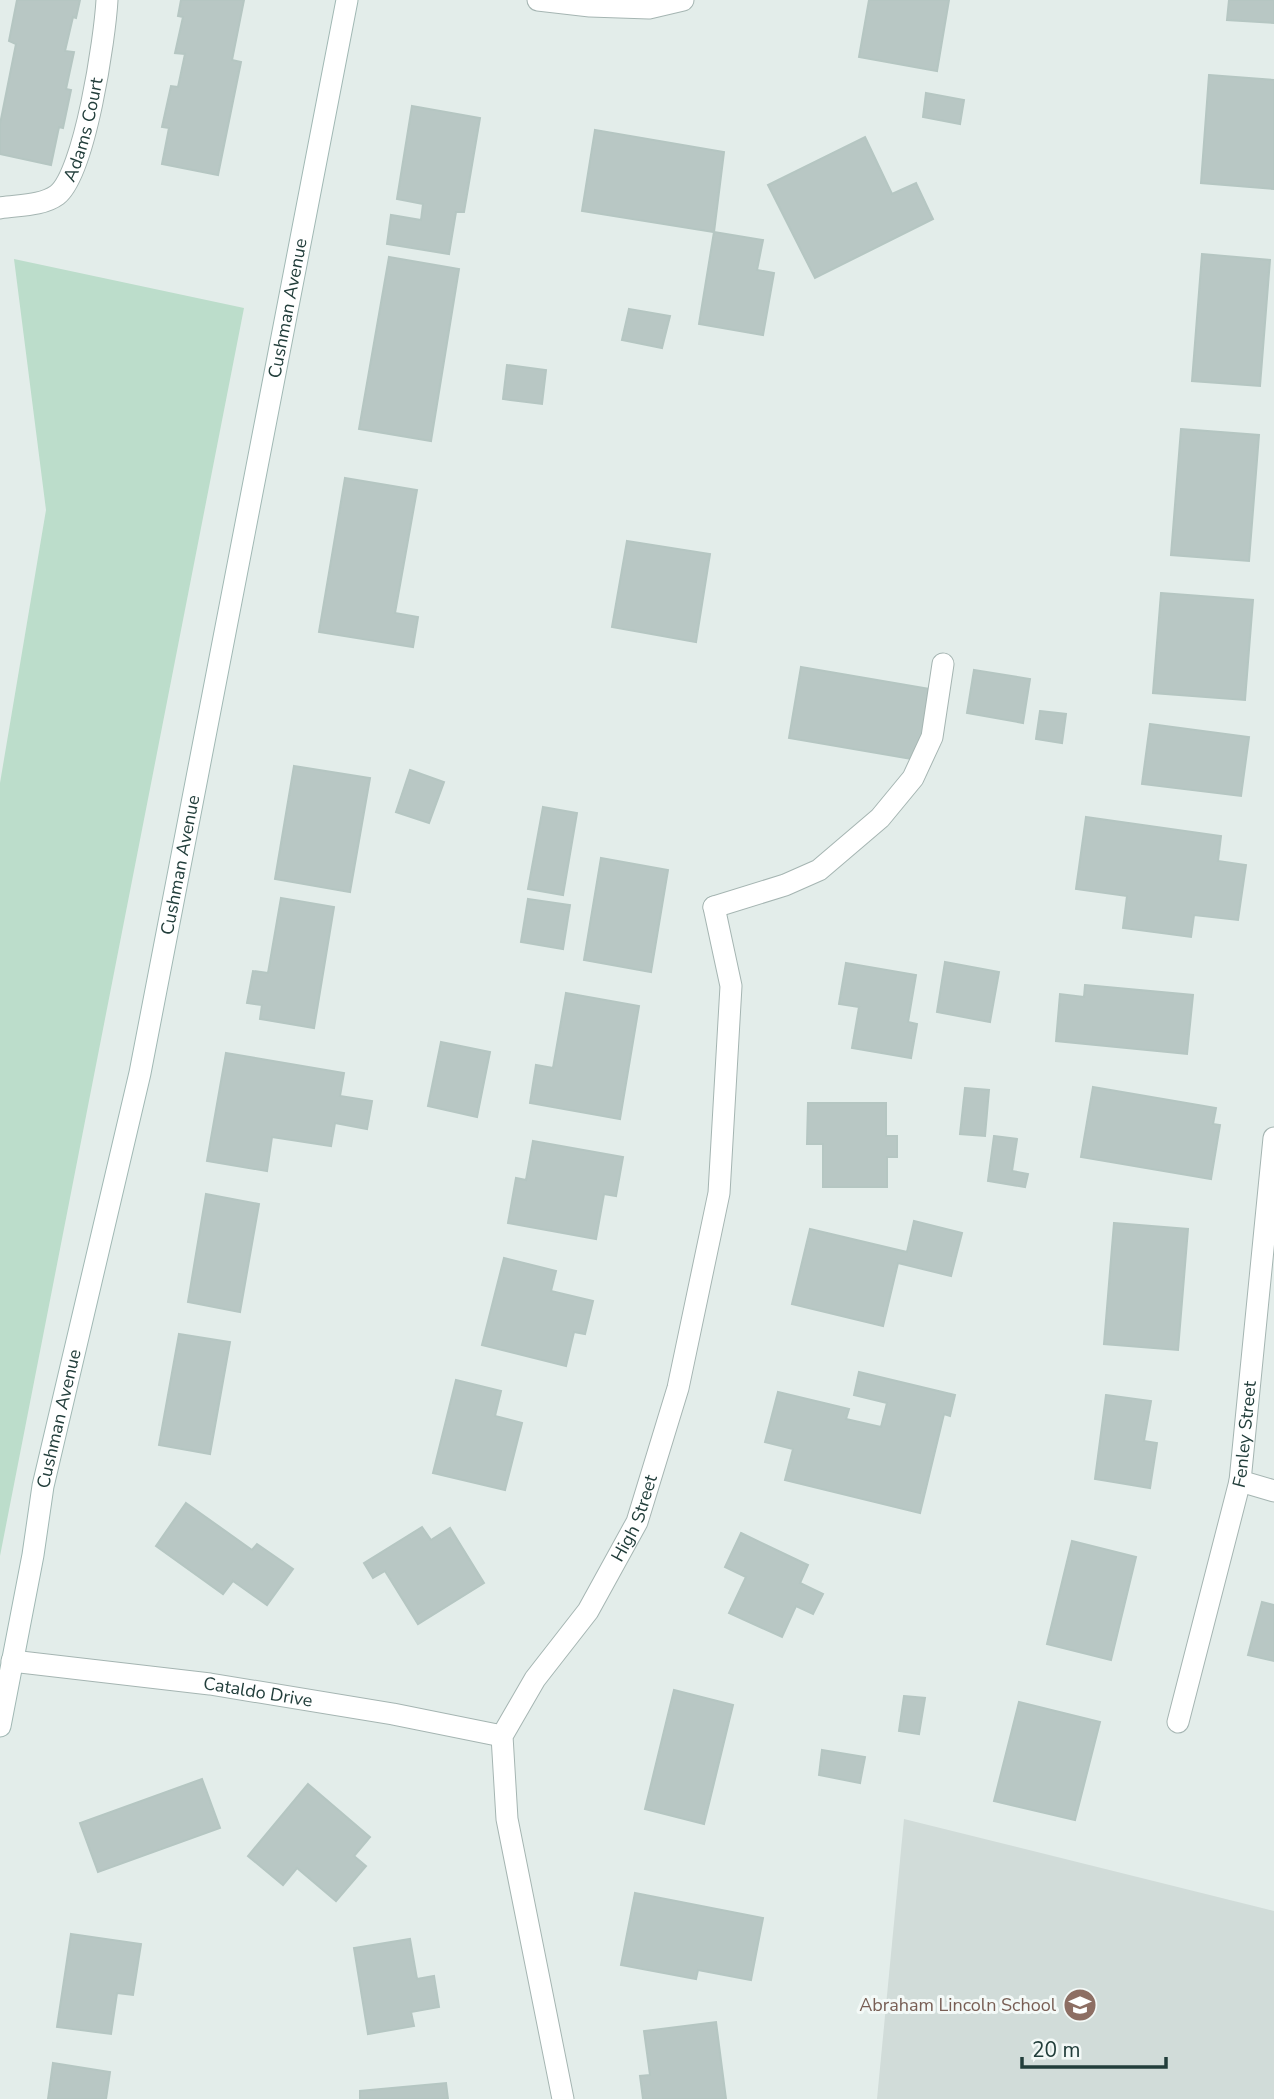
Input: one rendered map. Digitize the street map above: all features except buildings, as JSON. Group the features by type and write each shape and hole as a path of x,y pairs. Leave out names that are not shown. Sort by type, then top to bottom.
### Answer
{"street":[{"name":"Adams Court","path":"0,208 52,198 64,189 69,181 80,153 106,24 107,0"},
{"name":"Cushman Avenue","path":"0,1726 33,1555 43,1486 143,1059 347,0"},
{"path":"538,0 590,6 649,8 683,0"},
{"name":"High Street","path":"502,1736 535,1679 588,1611 637,1522 678,1388 719,1193 731,986 714,907 785,885 820,870 880,818 913,778 932,737 943,664"},
{"name":"Fenley Street","path":"1178,1722 1240,1481 1274,1138"},
{"path":"1240,1481 1274,1491"},
{"name":"Cataldo Drive","path":"12,1661 210,1684 393,1714 502,1736"},
{"path":"502,1736 507,1819 563,2099"}],"shaded area":[{"name":"Abraham Lincoln School","path":"904,1819 1274,1911 1274,2099 877,2099"}],"green space":[{"path":"14,259 244,308 0,1556 0,783 46,510"}],"place":[{"name":"Abraham Lincoln School","path":"1080,2005"}]}
